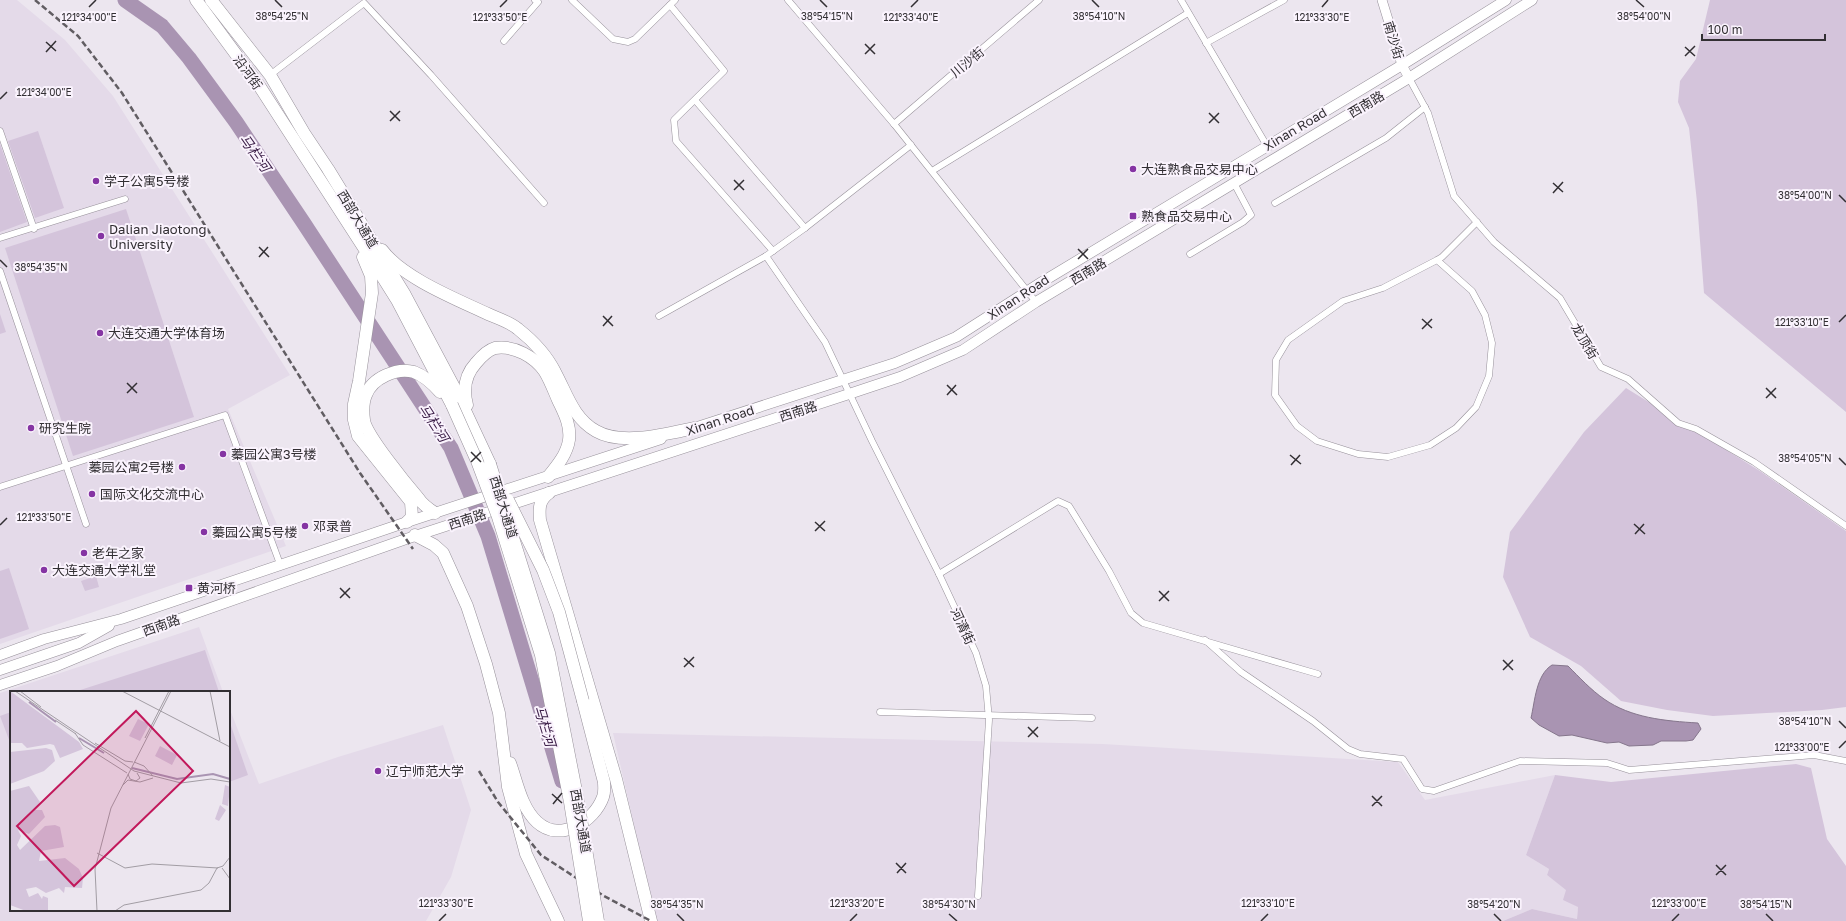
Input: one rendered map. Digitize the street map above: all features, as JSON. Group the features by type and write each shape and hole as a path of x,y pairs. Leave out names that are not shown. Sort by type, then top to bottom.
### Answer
{"highway":[{"name":"沿河街","path":"196,0 260,87 298,146"},
{"name":"沿河街","path":"211,0 270,75 304,133"},
{"name":"西部大通道","path":"304,133 328,169 405,295 454,387 490,464 550,653 578,801 598,921"},
{"name":"西部大通道","path":"298,146 397,300 452,405 477,461 498,517 541,655 570,802 589,921"},
{"path":"328,169 387,256 416,278 450,296 516,327 530,340 555,371 568,401 581,419 596,431 608,436 626,438 662,434 694,428"},
{"path":"326,188 366,262 371,276 372,293 359,381 354,404 354,420 358,436 411,502 412,516 407,522"},
{"path":"473,428 464,390 468,373 482,356 494,349 506,348 520,352 536,361 546,373 570,427 569,441 562,459 548,477"},
{"path":"438,512 420,500 370,436 366,428 364,416 366,395 371,386 392,373 404,371 414,372 430,380 452,405"},
{"path":"490,464 543,570 558,612 604,782 604,795 593,815 586,822 570,829 560,831 547,828 537,822 525,807 502,743"},
{"path":"549,493 543,497 540,503 540,520 616,779 651,921"},
{"path":"415,535 434,545 443,553 467,606 486,664 499,713 508,787 526,854 558,921"}],"main road":[{"name":"Xinan Road","path":"508,490 895,363 956,337 1027,290 1402,65 1506,0"},
{"name":"西南路","path":"0,685 57,666 126,638 415,535 549,493 850,394 900,376 963,350 1036,302 1409,78 1532,0"},
{"name":"西南路","path":"0,655 44,639 121,619 280,564 508,490"},
{"path":"0,670 79,643 121,619"},
{"path":"79,643 126,638"}],"street":[{"path":"504,41 538,2 535,0"},
{"path":"572,0 613,39 628,42 635,39 675,0"},
{"path":"788,0 911,144 1036,302"},
{"name":"川沙街","path":"894,124 1039,0"},
{"path":"1181,0 1267,146"},
{"path":"1206,43 1284,0"},
{"name":"南沙街","path":"1382,0 1402,65 1409,78"},
{"path":"270,75 362,2 431,75 544,203"},
{"path":"670,5 724,71 674,120 676,141 773,251"},
{"path":"932,171 1188,12"},
{"name":"龙顶街","path":"1409,78 1425,107 1454,196 1494,242 1560,298 1601,367 1628,379 1678,423 1696,429 1754,462 1846,526"},
{"path":"695,100 805,228"},
{"path":"1275,203 1386,138 1425,107"},
{"path":"0,131 34,229"},
{"path":"659,316 766,256 805,228 911,144"},
{"path":"1190,254 1243,222 1251,215 1234,183"},
{"path":"0,238 34,229 125,199"},
{"path":"1437,260 1472,291 1485,315 1492,343 1489,376 1476,407 1456,428 1430,445 1388,457 1358,454 1317,441 1297,426 1275,395 1276,360 1288,340 1343,301 1383,288 1442,257 1477,222"},
{"name":"河清街","path":"766,256 825,342 939,574 976,653 986,686 989,715 978,896"},
{"path":"0,271 86,524"},
{"path":"0,487 225,415 280,564"},
{"path":"939,574 1058,501 1068,506 1109,571 1131,612 1143,623 1206,640 1318,674"},
{"path":"1206,640 1241,672 1313,721 1348,749 1360,754 1403,759 1422,789 1434,791 1520,761 1607,764 1629,770 1814,755 1846,762"},
{"path":"880,712 1092,718"}],"shaded area":[{"name":"Dalian Jiaotong University","path":"0,0 17,0 65,40 113,96 290,375 228,409 286,546 0,644"},
{"path":"1710,0 1846,0 1846,412 1704,293 1697,202 1689,128 1678,102 1680,81 1696,59"},
{"path":"38,131 64,208 35,218 8,141"},
{"path":"0,144 27,222 0,232"},
{"name":"大连交通大学体育场","path":"126,209 194,417 73,456 5,248"},
{"path":"0,314 6,332 0,334"},
{"path":"1626,388 1760,471 1846,531 1846,707 1822,710 1713,716 1667,710 1621,701 1581,666 1530,637 1503,577 1510,532 1584,432"},
{"path":"9,568 29,629 0,639 0,571"},
{"path":"96,576 99,587 85,591 81,581"},
{"name":"辽宁师范大学","path":"199,627 223,691 10,691 10,911 230,911 230,710 259,784 338,757 443,725 471,810 451,877 426,921 0,921 0,693"},
{"path":"205,650 219,691 77,691"},
{"path":"1552,665 1568,666 1604,699 1625,710 1661,720 1698,723 1701,729 1693,740 1661,741 1653,745 1629,746 1619,742 1607,743 1572,735 1559,736 1539,725 1531,718 1539,682 1547,669"},
{"path":"10,712 10,742 0,716"},
{"path":"230,723 248,775 230,782"},
{"path":"613,733 1103,744 1398,762 1425,800 1555,775 1526,855 1549,869 1547,875 1567,890 1578,907 1577,919 1532,909 1503,921 656,921"},
{"path":"1796,764 1811,768 1827,839 1846,866 1846,921 1503,921 1532,909 1577,919 1578,907 1563,900 1566,890 1547,875 1549,869 1526,855 1555,775 1611,782"}],"waterway":[{"name":"马栏河","path":"125,0 162,26 189,58 236,122 451,448 488,536 562,781"}],"railway":[{"path":"35,0 78,36 122,93 360,473 413,549"},
{"path":"479,771 498,802 541,855 604,896 651,921"}],"place":[{"name":"大连熟食品交易中心","path":"1133,169"},
{"name":"学子公寓5号楼","path":"96,181"},
{"name":"熟食品交易中心","path":"1133,216"},
{"name":"Dalian Jiaotong University","path":"101,236"},
{"name":"大连交通大学体育场","path":"100,333"},
{"name":"研究生院","path":"31,428"},
{"name":"蓁园公寓3号楼","path":"223,454"},
{"name":"蓁园公寓2号楼","path":"182,467"},
{"name":"国际文化交流中心","path":"92,494"},
{"name":"邓录普","path":"305,526"},
{"name":"蓁园公寓5号楼","path":"204,532"},
{"name":"老年之家","path":"84,553"},
{"name":"大连交通大学礼堂","path":"44,570"},
{"name":"黄河桥","path":"189,588"},
{"name":"辽宁师范大学","path":"378,771"}]}
